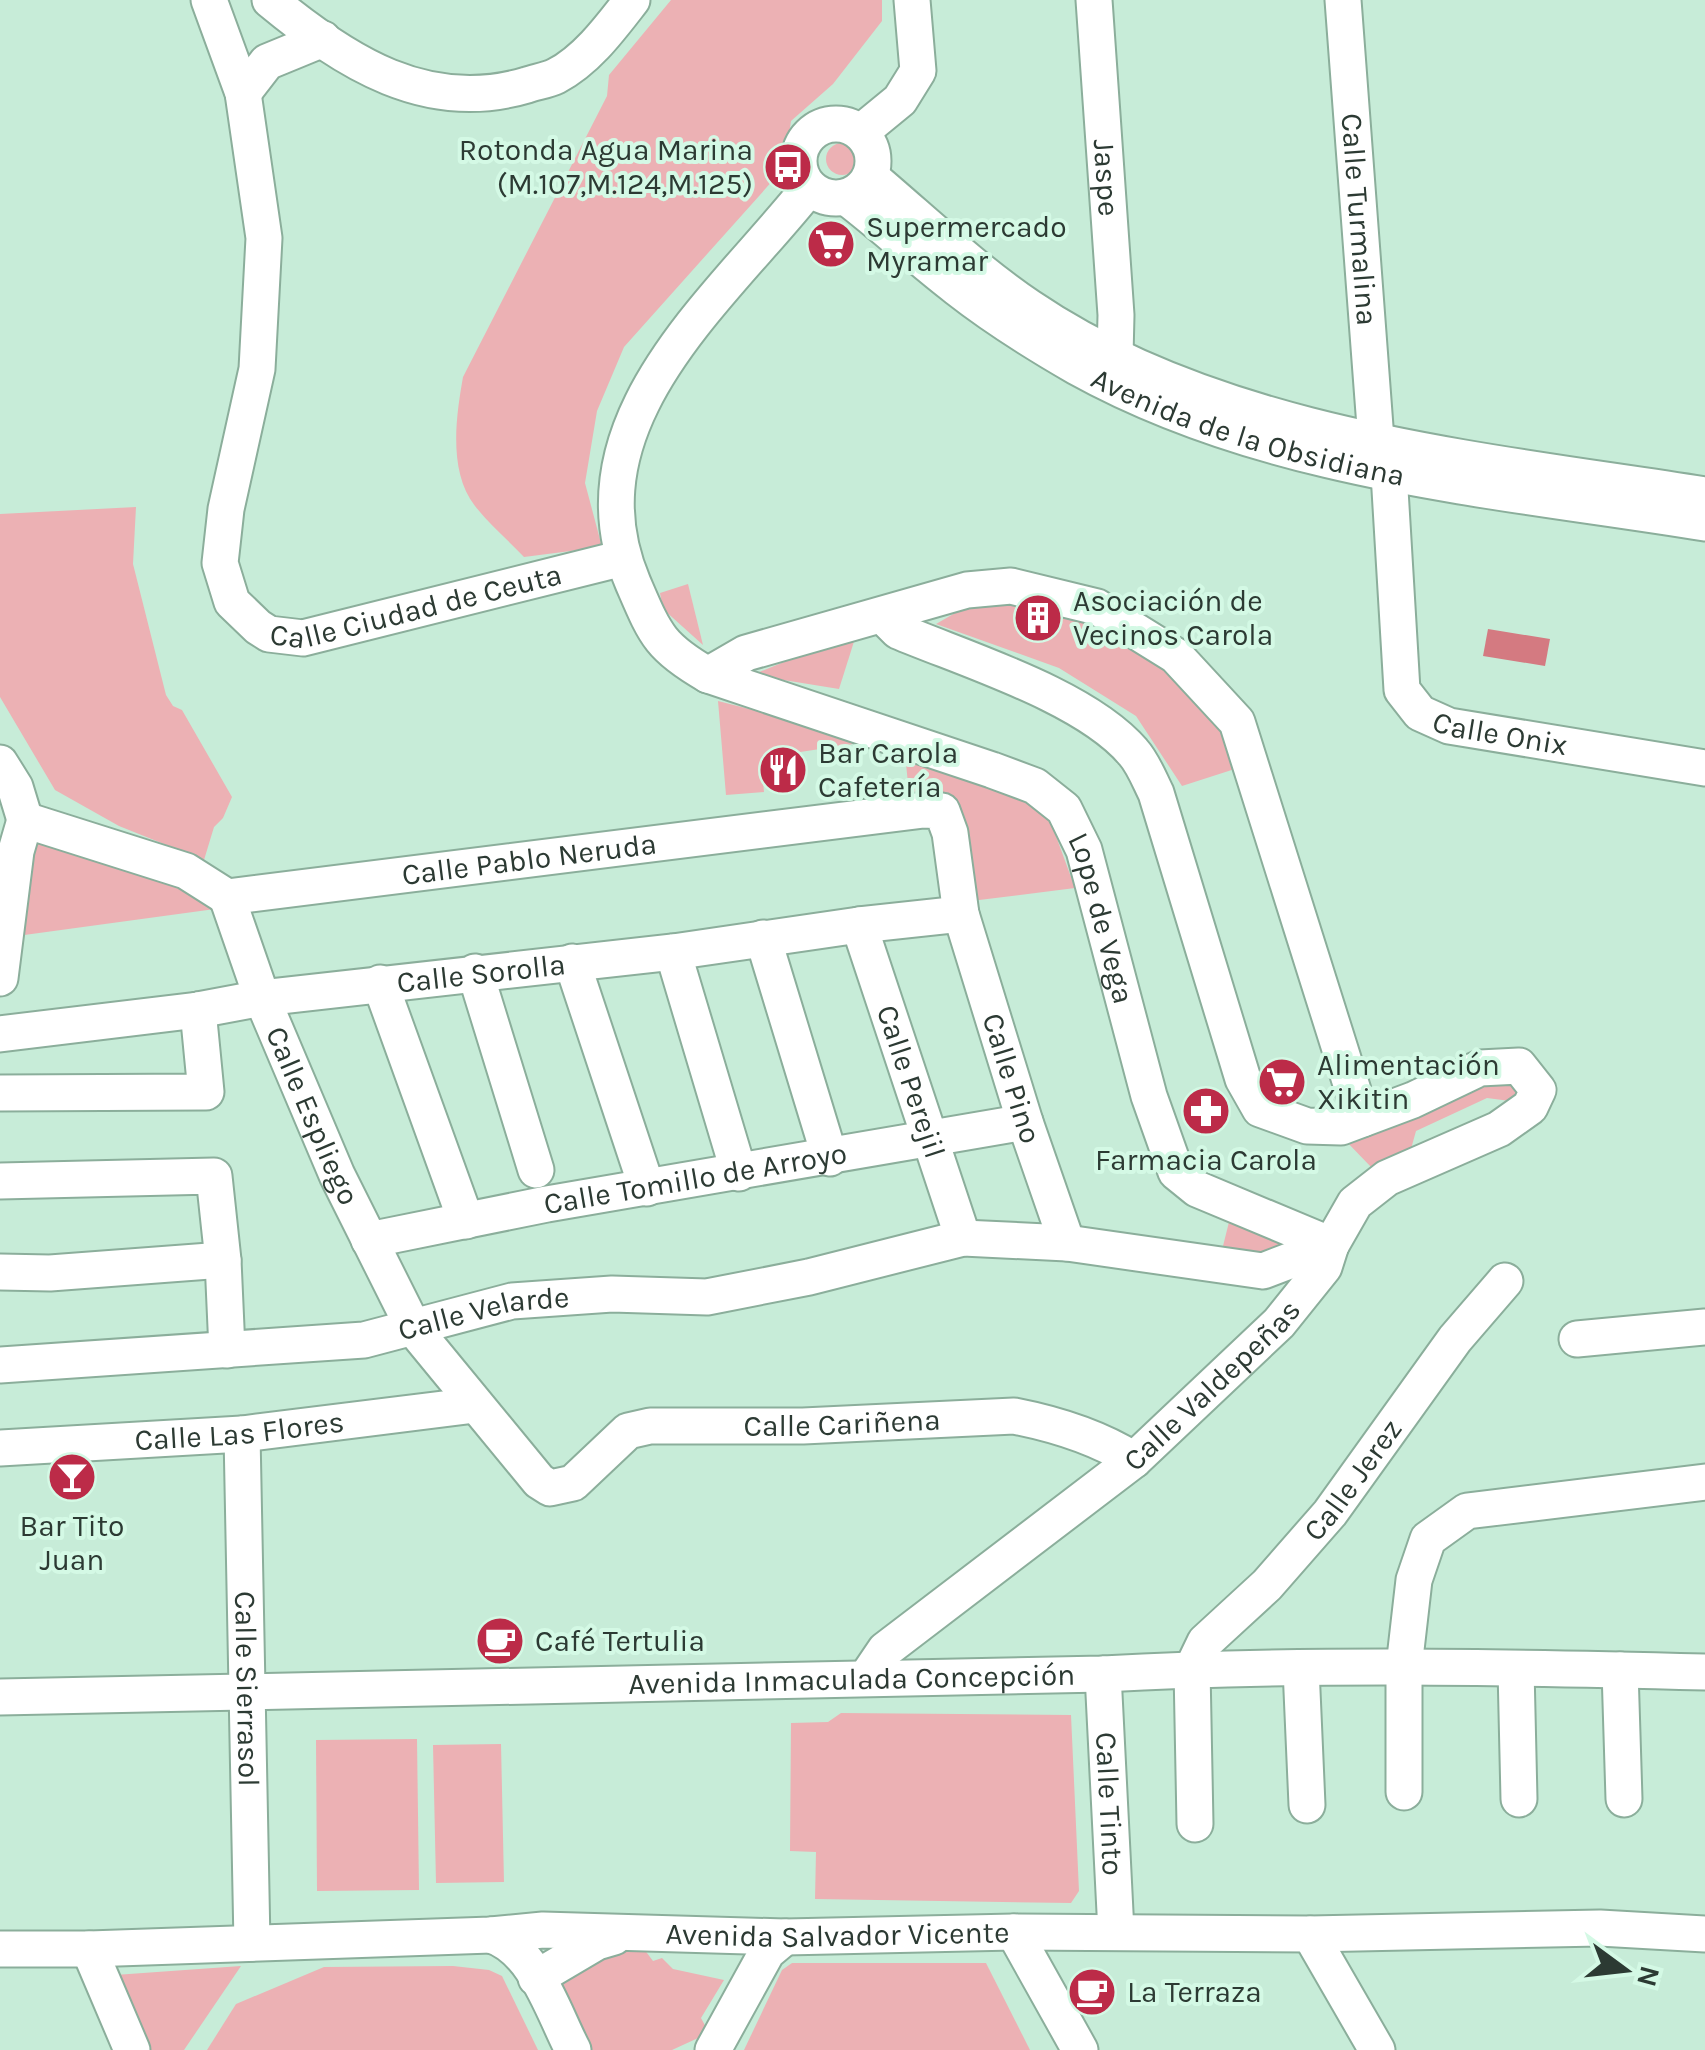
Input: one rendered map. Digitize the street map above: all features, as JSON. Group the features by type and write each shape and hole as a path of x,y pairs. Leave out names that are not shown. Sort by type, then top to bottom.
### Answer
{"street":[{"name":"Calle Ciudad de Ceuta","path":"209,0 243,93 264,238 257,369 226,509 220,563 232,602 269,634 303,638 622,558"},
{"path":"270,0 352,60 384,77 439,92 494,95 557,76 605,35 632,0"},
{"path":"861,132 900,100 918,71 912,0"},
{"name":"Jaspe","path":"1094,0 1116,315 1114,356"},
{"name":"Calle Turmalina","path":"1343,0 1376,440"},
{"path":"243,93 267,62 323,39"},
{"path":"835,123 861,132 874,158 858,187 832,199 809,188 798,164 809,134 835,123"},
{"name":"Avenida de la Obsidiana","path":"858,187 950,246 1030,308 1114,356 1212,397 1317,428 1376,440 1705,495"},
{"name":"Avenida de la Obsidiana","path":"858,187 959,290 1078,367 1212,427 1309,456 1389,473 1705,523"},
{"name":"Lope de Vega","path":"809,188 716,292 664,361 625,440 614,504 622,558 654,632 680,658 708,675 1006,775 1035,786 1064,809 1084,850 1099,898 1148,1096 1176,1172 1197,1190 1331,1245"},
{"name":"Calle Onix","path":"1389,473 1402,690 1420,713 1449,726 1705,768"},
{"path":"708,675 746,653 967,590 1011,586 1096,607 1176,656 1237,722 1362,1119 1341,1127 1307,1126 1260,1109 1243,1080 1156,793 1137,755 1112,730 1055,697 898,631 883,616"},
{"path":"0,763 15,787 25,820 16,851 0,978"},
{"name":"Calle Pablo Neruda","path":"228,897 924,810 942,811 950,832 961,914"},
{"path":"25,820 186,871 228,897"},
{"name":"Calle Espliego","path":"228,897 262,998 338,1175 414,1329 539,1480 550,1488 564,1488"},
{"name":"Calle Sorolla","path":"0,1034 380,983 673,952 961,914"},
{"name":"Calle Pino","path":"961,914 1067,1243"},
{"name":"Calle Perejil","path":"859,925 963,1238"},
{"path":"762,938 830,1158"},
{"path":"673,952 740,1173"},
{"path":"572,962 646,1188"},
{"path":"475,972 536,1170"},
{"path":"380,983 466,1221"},
{"path":"0,1094 206,1092 198,1010"},
{"name":"Calle Valdepeñas","path":"866,1678 885,1650 1134,1460 1280,1323 1324,1267 1331,1245 1354,1204 1387,1178 1499,1128 1530,1107 1538,1090 1519,1066 1480,1068 1414,1100 1362,1119"},
{"name":"Calle Tomillo de Arroyo","path":"370,1240 1025,1122"},
{"path":"0,1180 214,1176 227,1350"},
{"name":"Calle Velarde","path":"0,1366 364,1340 512,1301 612,1294 708,1297 809,1277 963,1238 1067,1243"},
{"path":"1067,1243 1264,1272 1331,1245"},
{"path":"0,1272 50,1273 223,1260"},
{"name":"Calle Jerez","path":"1192,1669 1205,1642 1267,1585 1330,1513 1455,1339 1506,1281"},
{"path":"1577,1339 1705,1327"},
{"name":"Calle Las Flores","path":"0,1448 242,1434 476,1404"},
{"name":"Calle Cariñena","path":"564,1488 574,1484 628,1431 650,1426 802,1426 1014,1416 1046,1422 1134,1460"},
{"name":"Calle Sierrasol","path":"242,1434 252,1943"},
{"path":"1404,1792 1404,1667 1414,1580 1428,1539 1468,1511 1705,1482"},
{"name":"Avenida Inmaculada Concepción","path":"0,1697 1192,1669 1404,1667 1705,1672"},
{"path":"1301,1668 1307,1805"},
{"path":"1192,1669 1194,1824"},
{"path":"1516,1669 1519,1799"},
{"path":"1620,1670 1624,1799"},
{"name":"Calle Tinto","path":"1103,1674 1116,1932"},
{"name":"Avenida Salvador Vicente","path":"0,1948 89,1949 543,1930 785,1938 1014,1932 1310,1934 1600,1928 1690,1934 1705,1952"},
{"path":"1014,1932 1080,2050"},
{"path":"1310,1934 1377,2050"},
{"path":"491,1935 515,1948 536,1978 573,2050"},
{"path":"536,1978 597,1942 625,1935"},
{"path":"713,2050 766,1952 785,1938"},
{"path":"89,1949 132,2050"}],"shaded area":[{"path":"671,0 882,0 882,21 833,84 791,121 784,168 624,347 597,411 585,483 602,547 524,557 492,526 466,492 456,443 463,377 607,96 609,75"},
{"path":"842,143 853,148 858,159 853,170 842,175 831,170 826,159 831,148"},
{"path":"136,507 133,564 166,695 173,706 182,710 232,797 223,818 214,827 204,860 119,826 55,790 0,697 0,514"},
{"path":"688,584 703,645 663,609 660,593"},
{"path":"1012,596 1091,616 1173,667 1228,726 1241,767 1182,786 1136,716 1059,668 936,624 969,605"},
{"path":"1488,629 1550,639 1545,666 1483,656"},
{"path":"857,632 839,689 752,675"},
{"path":"718,701 873,741 761,758 764,792 726,795"},
{"path":"905,754 1007,788 1049,817 1075,888 971,901 961,811 944,792 909,793"},
{"path":"33,841 189,890 215,909 17,936"},
{"path":"1493,1075 1515,1076 1520,1096 1510,1101 1487,1098 1416,1131 1411,1149 1372,1168 1345,1140"},
{"path":"1230,1218 1292,1242 1271,1259 1221,1254"},
{"path":"841,1713 1071,1715 1079,1891 1071,1903 815,1899 816,1852 790,1851 791,1723 828,1722"},
{"path":"417,1739 419,1890 317,1891 316,1740"},
{"path":"501,1744 504,1882 436,1883 433,1745"},
{"path":"617,1945 641,1945 653,1961 662,1958 673,1969 724,1980 701,2018 709,2033 672,2050 592,2050 557,1982"},
{"path":"792,1963 986,1963 1030,2050 744,2050 782,1970"},
{"path":"241,1966 184,2050 146,2050 115,1975"},
{"path":"453,1966 489,1970 502,1976 538,2050 207,2050 236,2004 324,1967"}],"place":[{"name":"Rotonda Agua Marina (M.107,M.124,M.125)","path":"788,167"},
{"name":"Supermercado Myramar","path":"831,244"},
{"name":"Asociación de Vecinos Carola","path":"1038,618"},
{"name":"Bar Carola Cafetería","path":"783,770"},
{"name":"Alimentación Xikitin","path":"1282,1082"},
{"name":"Farmacia Carola","path":"1206,1111"},
{"name":"Bar Tito Juan","path":"72,1477"},
{"name":"Café Tertulia","path":"500,1641"},
{"name":"La Terraza","path":"1092,1992"}]}
